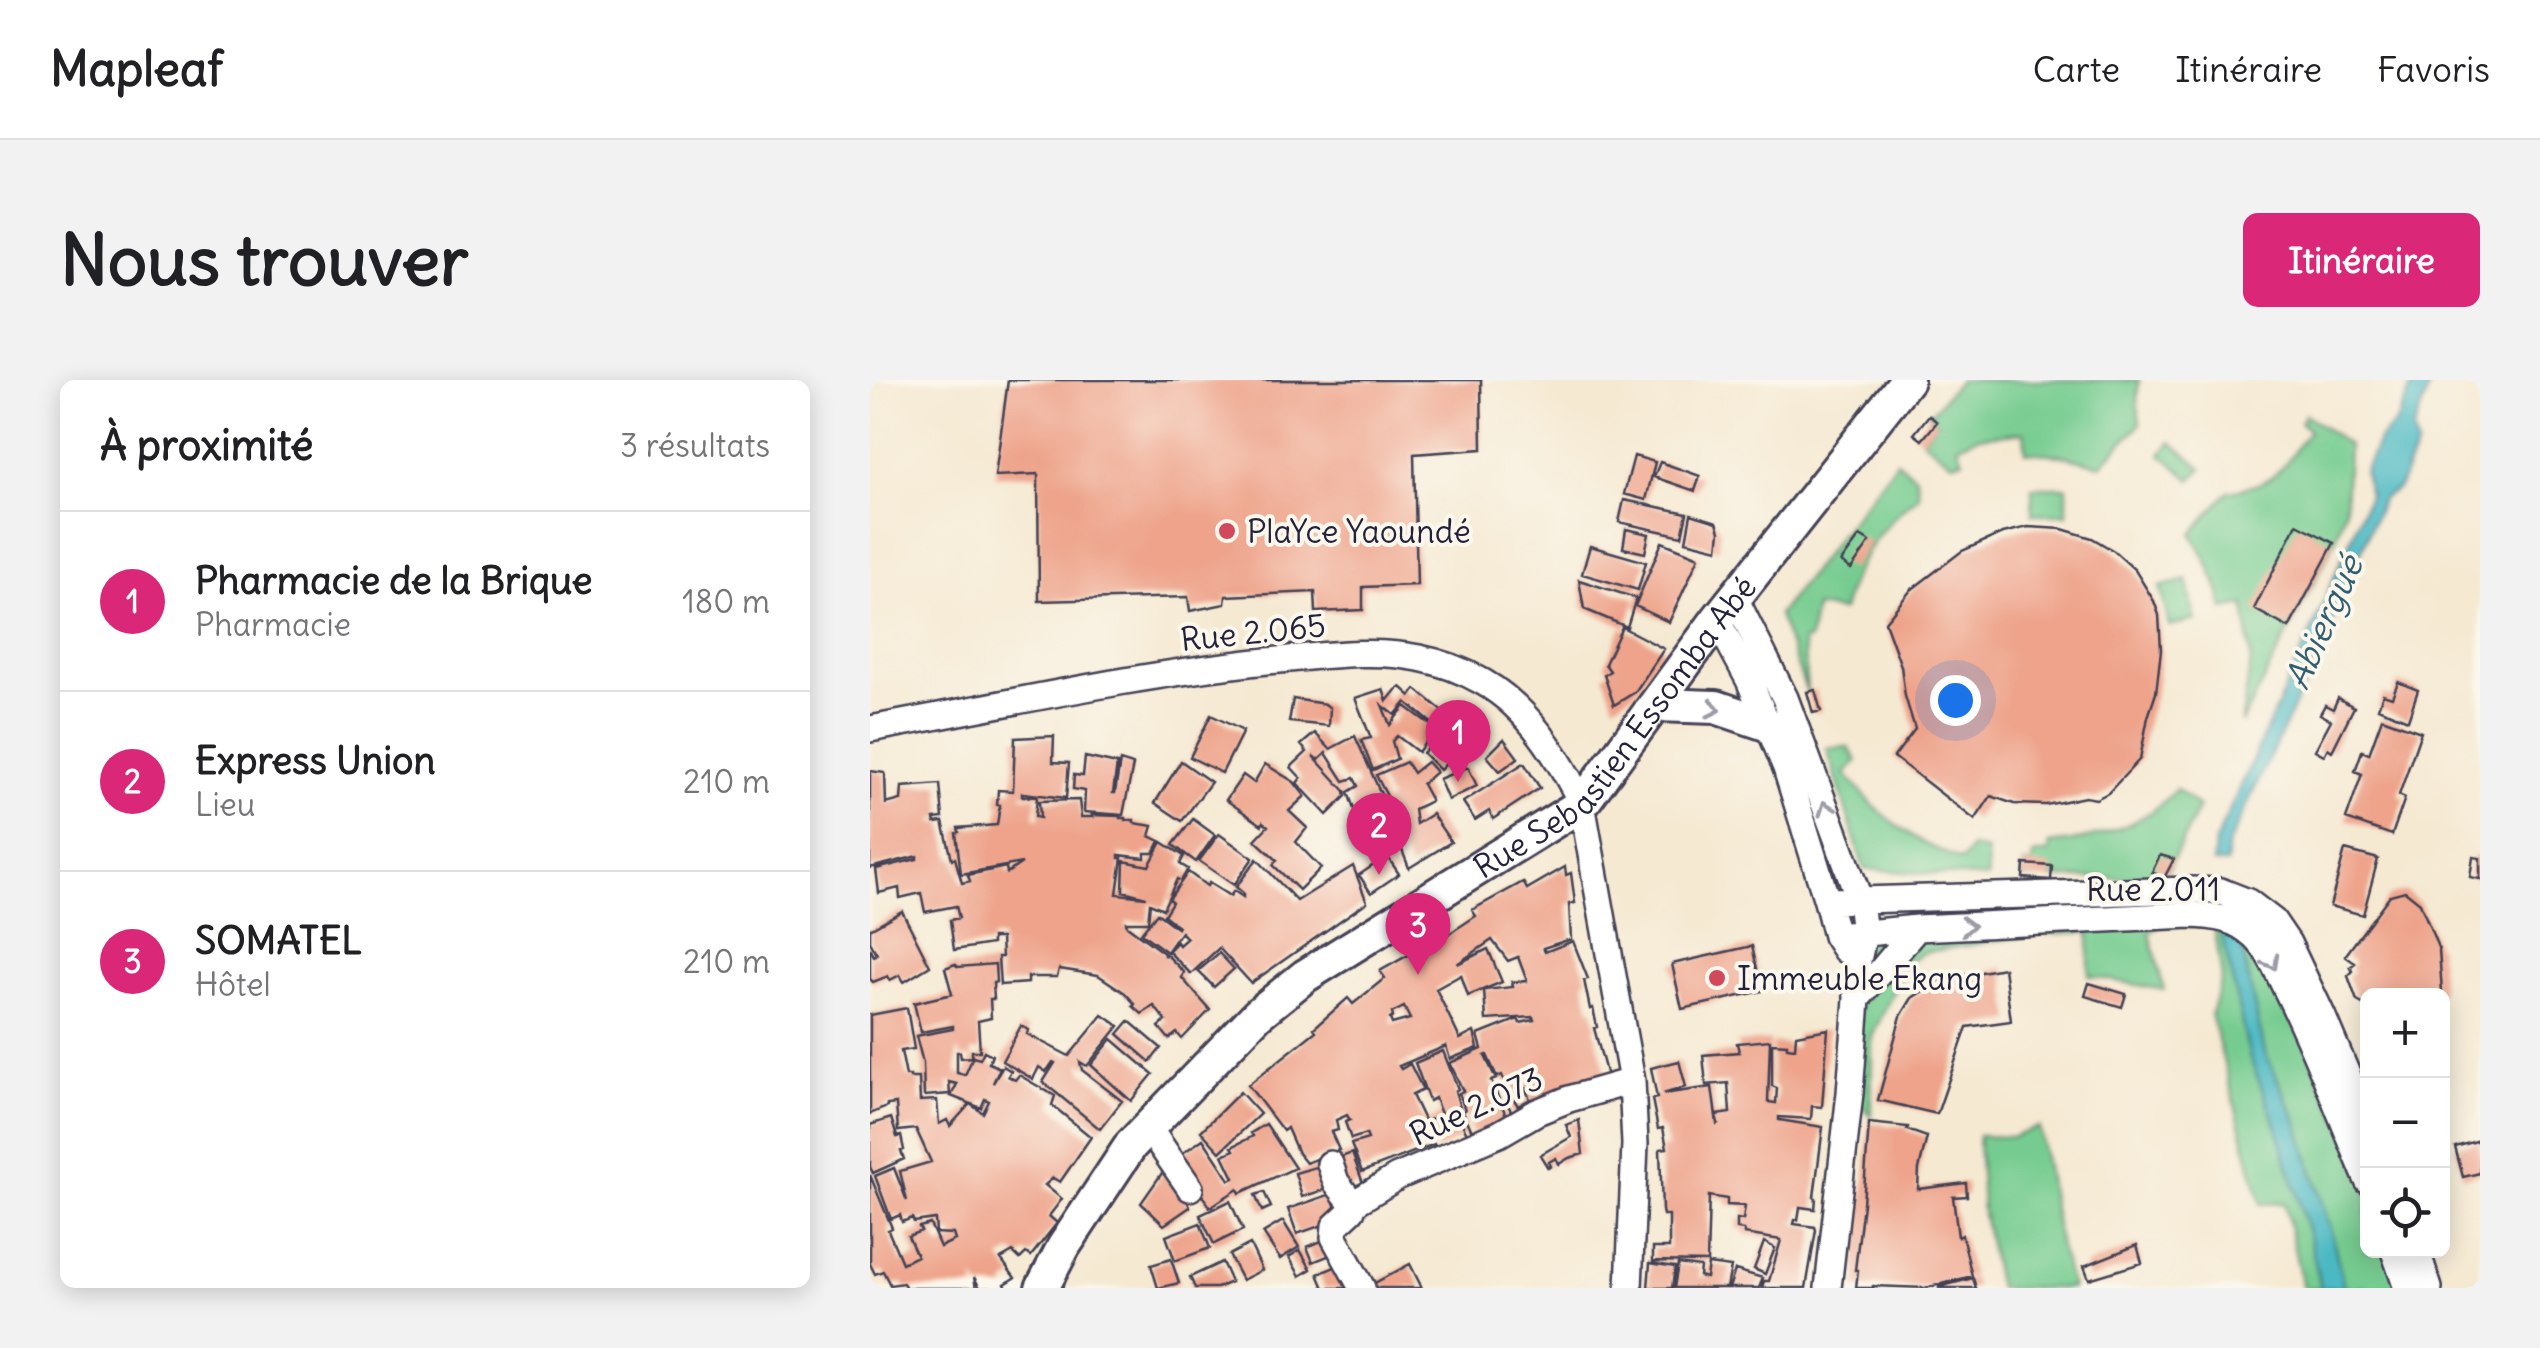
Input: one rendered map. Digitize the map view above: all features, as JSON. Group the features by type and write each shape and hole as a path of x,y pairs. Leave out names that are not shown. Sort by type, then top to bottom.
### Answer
{"main road":[{"name":"Rue Sebastien Essomba Abé","path":"1042,1288 1132,1145 1258,1014 1304,976 1582,804 1726,609 1907,380"},
{"path":"1656,705 1716,708 1769,725"}],"street":[{"path":"1726,609 1786,768 1836,936 1856,969"},
{"path":"1726,609 1785,698 1860,901 1864,934 1856,969 1850,1093 1828,1288"},
{"name":"Rue 2.065","path":"870,729 1144,676 1372,654 1419,658 1456,670 1483,682 1516,706 1561,762 1582,804 1632,1081 1635,1144 1629,1288"},
{"path":"1848,866 1872,884 1919,898"},
{"name":"Rue 2.011","path":"1827,900 2220,891 2248,902 2273,922 2288,943 2360,1105"},
{"name":"Rue 2.011","path":"1836,936 1918,928 2190,915 2225,918 2256,938 2270,956 2303,1023 2362,1168"},
{"path":"1857,999 1918,928"},
{"name":"Rue 2.073","path":"1353,1204 1397,1177 1499,1134 1538,1112 1632,1081"},
{"path":"1148,1127 1190,1188"},
{"path":"1330,1164 1336,1182 1353,1204 1352,1210 1335,1226 1334,1237 1362,1288"},
{"path":"2397,1258 2407,1288"},
{"path":"2420,1258 2429,1288"}],"green space":[{"path":"1959,380 2139,380 2140,424 2101,465 2061,455 2026,452 2024,432 1977,437 1957,446 1963,460 1952,462 1922,440 1937,422 1929,415"},
{"path":"2305,414 2348,445 2345,510 2334,543 2241,724 2251,660 2245,605 2224,609 2211,570 2192,534 2228,491 2258,484 2277,473 2309,431 2300,422"},
{"path":"2171,442 2202,468 2191,480 2161,454"},
{"path":"1897,461 1916,477 1919,495 1870,546 1853,577 1842,611 1815,607 1809,640 1803,640 1807,692 1778,615"},
{"path":"2032,487 2067,487 2067,514 2032,514"},
{"path":"2187,580 2196,620 2169,626 2160,587"},
{"path":"1848,747 1857,761 1845,774 1875,807 1925,844 1962,861 1972,847 1987,851 1988,878 1864,869 1827,748"},
{"path":"2176,789 2199,807 2164,878 2023,878 2024,864 2032,865 2033,855 2050,852 2049,844 2084,839 2135,821"},
{"path":"2218,917 2250,1058 2277,1127 2321,1288 2303,1288 2284,1203 2261,1204 2211,1014 2222,978 2214,925 2159,926 2150,933 2164,990 2089,976 2089,932 2039,934 1925,952 1907,962 1872,1037 1871,1116 1850,1093 1864,934"},
{"path":"2236,923 2256,937 2360,1166 2360,1258 2396,1258 2407,1288 2344,1288 2298,1123 2265,1053"},
{"path":"2039,1127 2060,1248 2072,1288 1998,1288 1982,1209 1978,1136 2012,1137"}],"water":[{"name":"Abiergué","path":"2414,380 2435,380 2413,431 2417,446 2398,489 2382,499 2328,635 2227,847 2227,863 2213,863 2215,842 2369,495 2364,472 2378,441 2397,421"},
{"path":"2218,917 2236,923 2265,1053 2298,1123 2344,1288 2321,1288 2277,1127 2250,1058"}],"building":[{"name":"PlaYce Yaoundé","path":"1008,380 1481,380 1482,449 1414,454 1417,585 1363,587 1363,610 1316,612 1315,592 1226,596 1225,604 1190,611 1188,597 1039,601 1038,474 995,476"},
{"path":"1929,415 1937,422 1922,440 1914,434"},
{"path":"1634,456 1655,462 1646,500 1624,494"},
{"path":"1660,462 1700,476 1695,491 1654,477"},
{"path":"1624,500 1687,513 1682,536 1619,522"},
{"path":"1691,514 1717,522 1718,549 1686,541"},
{"path":"2297,524 2334,543 2289,628 2254,609"},
{"path":"2028,527 2062,529 2092,538 2135,570 2159,615 2161,650 2156,693 2140,759 2108,793 2096,799 2085,797 2046,805 2014,804 1991,796 1975,820 1894,757 1915,729 1901,666 1885,622 1911,590 1962,551"},
{"path":"1626,529 1649,534 1645,553 1623,548"},
{"path":"1860,536 1870,542 1851,569 1841,562"},
{"path":"1662,542 1699,557 1669,622 1635,606"},
{"path":"1590,546 1646,562 1638,590 1582,574"},
{"path":"1579,580 1636,598 1627,627 1584,609"},
{"path":"1622,627 1664,649 1635,692 1614,705 1604,675 1610,671 1605,664"},
{"path":"2398,682 2418,690 2408,720 2378,708 2383,694 2392,697"},
{"path":"1401,687 1411,696 1416,689 1445,713 1434,725 1406,702 1395,715 1382,705 1390,725 1405,706 1436,729 1418,752 1397,736 1392,741 1397,759 1373,770 1361,740 1371,738 1355,698 1383,689 1387,701"},
{"path":"1815,690 1821,711 1813,713 1807,692"},
{"path":"2338,698 2354,707 2332,751 2328,748 2324,755 2315,750 2331,720 2320,714 2325,705 2333,709"},
{"path":"1293,699 1325,704 1330,708 1329,726 1289,722"},
{"path":"1211,715 1243,731 1222,773 1190,757"},
{"path":"1457,717 1475,735 1440,770 1423,753"},
{"path":"2382,718 2421,732 2399,795 2405,798 2392,835 2346,819 2362,774 2355,771 2362,751 2369,754"},
{"path":"1315,733 1330,749 1355,736 1385,803 1389,800 1376,775 1406,762 1413,773 1427,762 1436,772 1422,784 1431,801 1414,809 1416,824 1432,814 1451,842 1409,868 1387,812 1359,824 1348,792 1358,786 1354,778 1344,781 1326,753 1319,760 1313,756 1346,796 1327,815 1297,783 1301,778 1291,767 1307,752 1301,745"},
{"path":"1054,736 1053,762 1069,763 1066,798 1022,793 1037,797 1035,817 1040,818 1039,801 1079,800 1081,817 1120,816 1134,820 1153,826 1150,836 1160,841 1154,853 1145,853 1145,858 1119,855 1122,858 1117,894 1146,897 1123,891 1124,861 1149,866 1162,842 1184,856 1180,864 1188,869 1181,881 1177,879 1163,909 1150,903 1148,922 1126,922 1184,972 1182,978 1210,1010 1182,1039 1177,1033 1169,1039 1159,1027 1166,1021 1154,1006 1142,1014 1125,993 1098,975 1059,969 1057,977 1028,977 1028,983 1000,985 1001,938 992,938 992,944 954,950 950,920 959,918 956,906 925,912 921,893 900,898 899,888 879,893 876,869 917,856 870,868 870,771 885,773 886,804 901,800 902,787 940,784 943,818 934,819 935,823 943,822 962,883 970,881 968,875 1006,867 1007,873 1022,863 961,874 956,833 958,828 997,825 998,790 1013,791 1015,738"},
{"path":"1504,739 1518,758 1500,771 1487,756"},
{"path":"1085,757 1117,764 1113,793 1120,761 1133,765 1123,815 1084,812 1085,791 1073,789 1074,775 1083,776"},
{"path":"1181,761 1211,782 1182,821 1155,803"},
{"path":"1524,763 1540,788 1493,819 1489,811 1475,820 1463,802"},
{"path":"1265,764 1294,782 1305,796 1289,811 1307,828 1296,842 1321,868 1299,890 1273,865 1277,860 1255,840 1268,826 1226,800 1243,775 1254,783"},
{"path":"1468,767 1477,786 1448,800 1439,779"},
{"path":"1193,819 1215,835 1196,862 1173,845"},
{"path":"1219,834 1253,858 1234,885 1199,861"},
{"path":"2345,850 2378,859 2363,915 2330,906"},
{"path":"2160,855 2174,859 2164,878 2152,872"},
{"path":"1387,856 1399,874 1371,893 1359,875"},
{"path":"2473,857 2480,858 2480,879 2470,877"},
{"path":"1257,859 1297,901 1353,866 1367,902 1251,983 1219,948 1191,974 1168,951 1187,938 1181,932 1167,952 1141,933 1157,913 1177,928 1164,915 1172,902 1169,899 1188,872 1207,886 1209,883 1230,896 1234,891 1243,897 1236,887"},
{"path":"2024,864 2052,866 2051,880 2023,878"},
{"path":"1565,867 1566,875 1571,873 1575,903 1569,904 1571,939 1543,948 1545,952 1573,941 1588,979 1584,980 1608,1080 1516,1119 1506,1102 1513,1098 1518,1106 1530,1099 1525,1088 1510,1095 1502,1075 1497,1077 1487,1055 1496,1079 1491,1081 1510,1124 1475,1138 1463,1111 1459,1093 1463,1091 1450,1063 1482,1049 1478,1035 1518,1019 1520,1023 1534,1020 1533,1017 1486,1020 1484,990 1513,987 1512,982 1527,981 1518,957 1508,961 1492,940 1457,964 1488,949 1502,982 1468,996 1461,975 1436,989 1460,1039 1474,1032 1478,1048 1450,1059 1446,1046 1399,1066 1401,1069 1410,1064 1423,1090 1412,1095 1425,1122 1441,1114 1435,1098 1429,1101 1415,1063 1443,1051 1458,1089 1455,1091 1462,1114 1458,1116 1468,1135 1437,1150 1434,1144 1362,1172 1351,1144 1368,1139 1366,1134 1351,1139 1345,1122 1350,1120 1347,1115 1336,1120 1338,1130 1331,1132 1339,1150 1306,1163 1287,1128 1283,1131 1248,1085 1316,1031 1314,1028 1348,998 1353,1004 1385,978 1380,971 1476,916 1472,910 1523,882 1527,889","holes":["1404,1007 1410,1019 1392,1024 1390,1019 1392,1013"]},
{"path":"2405,891 2420,903 2439,950 2442,988 2360,988 2360,1003 2348,976 2355,963 2345,956 2390,895"},
{"path":"902,911 930,966 904,982 900,975 873,982 870,948 874,956 877,954 870,942 870,929"},
{"name":"Immeuble Ekang","path":"1752,946 1762,991 1682,1009 1672,964"},
{"path":"1219,953 1234,969 1214,987 1198,971"},
{"path":"955,964 995,964 996,982 994,999 990,999 991,1018 978,1021 980,1051 961,1058 957,1052 957,1073 965,1075 973,1057 980,1059 984,1051 992,1055 989,1063 1000,1068 993,1083 1003,1066 1011,1071 1008,1076 1015,1080 1019,1075 1055,1096 1052,1105 1091,1137 1060,1182 1053,1178 1045,1185 1062,1199 1049,1216 1057,1223 1031,1256 1026,1253 1020,1259 1013,1252 1001,1259 1015,1278 1005,1284 1007,1288 980,1288 974,1277 976,1288 906,1288 903,1283 890,1285 883,1271 875,1274 870,1264 870,1175 902,1263 917,1256 908,1236 921,1231 919,1227 930,1224 940,1247 955,1240 953,1234 936,1233 935,1219 914,1222 912,1218 902,1222 900,1215 891,1219 875,1176 894,1168 907,1201 900,1171 931,1162 916,1129 898,1131 896,1104 870,1114 870,1015 907,1008 914,1049 901,1051 906,1076 919,1078 920,1101 937,1100 939,1124 947,1120 950,1126 970,1104 983,1113 989,1101 985,1099 981,1108 951,1096 957,1084 949,1082 950,1094 924,1096 923,1063 916,1036 953,1026 921,1032 914,1003 952,994 945,968"},
{"path":"2004,968 2011,1021 1967,1027 1937,1114 1878,1100 1901,1016 1912,998 1942,979"},
{"path":"2089,983 2126,994 2122,1007 2085,996"},
{"path":"1103,1015 1119,1026 1087,1066 1080,1062 1082,1070 1122,1101 1100,1129 1043,1082 1055,1063 1046,1072 1039,1067 1033,1079 1002,1061 1021,1026 1029,1030 1027,1034 1069,1056"},
{"path":"1129,1021 1161,1048 1150,1062 1118,1034"},
{"path":"1828,1029 1822,1107 1812,1106 1811,1119 1779,1117 1823,1127 1815,1209 1800,1207 1794,1224 1816,1230 1806,1288 1762,1288 1764,1281 1769,1281 1781,1240 1744,1234 1744,1230 1737,1229 1737,1219 1743,1220 1745,1206 1727,1205 1727,1199 1709,1196 1707,1262 1653,1261 1653,1248 1669,1248 1669,1215 1663,1215 1662,1210 1660,1149 1667,1148 1663,1128 1658,1129 1652,1099 1657,1098 1651,1068 1679,1061 1686,1087 1663,1094 1712,1087 1717,1124 1716,1115 1730,1113 1728,1083 1706,1085 1703,1055 1739,1052 1737,1043 1770,1040 1768,1102 1776,1103 1772,1043 1795,1048 1796,1035"},
{"path":"1112,1039 1153,1074 1131,1101 1091,1065"},
{"path":"1240,1092 1260,1114 1220,1152 1201,1131"},
{"path":"891,1118 897,1137 901,1136 904,1159 873,1173 870,1125"},
{"path":"1579,1120 1583,1154 1559,1164 1556,1158 1548,1168 1540,1155 1571,1137 1566,1125"},
{"path":"1869,1123 1908,1127 1907,1130 1927,1137 1918,1189 1966,1183 1967,1196 1953,1197 1958,1237 1962,1235 1972,1276 1926,1288 1856,1288"},
{"path":"1266,1124 1295,1168 1240,1193 1238,1189 1210,1207 1177,1157 1203,1139 1230,1180 1234,1178 1223,1155"},
{"path":"2480,1140 2480,1173 2463,1177 2455,1147"},
{"path":"1352,1153 1363,1183 1344,1191 1333,1160"},
{"path":"1169,1163 1190,1207 1164,1225 1141,1203"},
{"path":"1326,1164 1333,1187 1302,1197 1295,1173"},
{"path":"1264,1192 1271,1207 1262,1211 1255,1195"},
{"path":"1331,1194 1340,1219 1297,1234 1288,1209"},
{"path":"1230,1201 1243,1230 1214,1244 1200,1215"},
{"path":"1283,1221 1299,1247 1280,1259 1263,1233"},
{"path":"1200,1223 1210,1248 1175,1261 1166,1236"},
{"path":"1331,1237 1338,1252 1313,1262 1307,1247"},
{"path":"1764,1242 1775,1248 1765,1274 1754,1269"},
{"path":"1250,1244 1262,1270 1242,1280 1229,1255"},
{"path":"2137,1245 2142,1263 2089,1279 2084,1266"},
{"path":"1300,1250 1311,1269 1300,1276 1289,1257"},
{"path":"1171,1259 1179,1283 1158,1288 1151,1265"},
{"path":"1222,1262 1231,1282 1217,1288 1195,1288 1190,1277"},
{"path":"1650,1263 1675,1267 1672,1288 1648,1288"},
{"path":"1410,1264 1422,1288 1376,1288 1373,1284"},
{"path":"1678,1264 1700,1267 1699,1276 1706,1278 1708,1264 1731,1267 1727,1288 1674,1288"},
{"path":"1337,1266 1347,1288 1324,1288 1318,1274"},
{"path":"1735,1270 1763,1278 1759,1288 1729,1288"},
{"path":"1973,1278 1976,1288 1939,1288 1939,1287"}],"place":[{"name":"PlaYce Yaoundé","path":"1227,531"},
{"name":"Pharmacie de la Brique","path":"1458,782"},
{"name":"Express Union","path":"1379,875"},
{"name":"SOMATEL","path":"1418,975"},
{"name":"Immeuble Ekang","path":"1717,978"}]}
